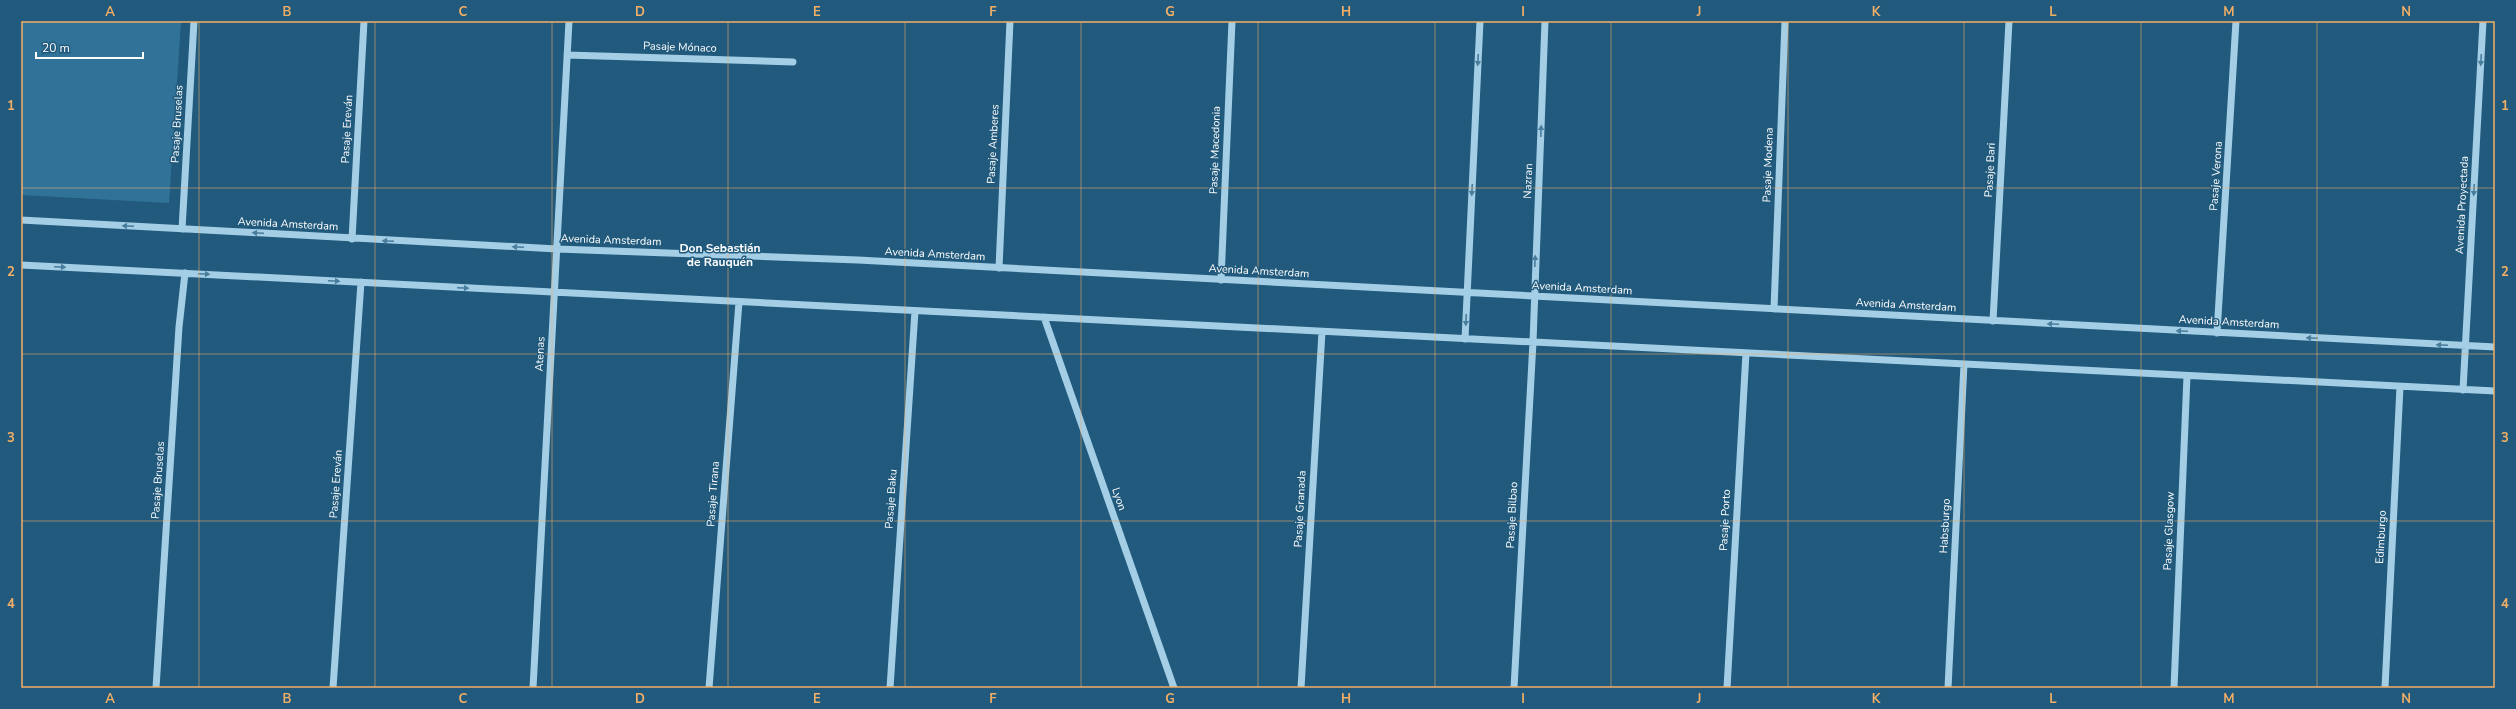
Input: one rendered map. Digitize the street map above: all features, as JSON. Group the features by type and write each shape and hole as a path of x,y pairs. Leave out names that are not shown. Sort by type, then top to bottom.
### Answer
{"street":[{"name":"Pasaje Bruselas","path":"182,229 194,21"},
{"name":"Pasaje Ereván","path":"352,239 364,21"},
{"name":"Atenas","path":"533,688 569,21"},
{"name":"Pasaje Amberes","path":"998,268 1010,21"},
{"name":"Pasaje Macedonia","path":"1221,280 1232,21"},
{"path":"1465,339 1480,21"},
{"name":"Nazran","path":"1533,342 1545,21"},
{"name":"Pasaje Modena","path":"1774,309 1785,21"},
{"name":"Pasaje Bari","path":"1994,321 2009,21"},
{"name":"Pasaje Verona","path":"2217,333 2236,21"},
{"name":"Avenida Proyectada","path":"2463,390 2483,21"},
{"name":"Pasaje Mónaco","path":"567,55 793,62"},
{"name":"Avenida Amsterdam","path":"21,220 352,239 998,268 2495,347"},
{"path":"21,265 2495,391"},
{"name":"Pasaje Bruselas","path":"156,688 179,327 185,274"},
{"name":"Pasaje Ereván","path":"333,688 361,282"},
{"name":"Pasaje Tirana","path":"709,688 738,302"},
{"name":"Pasaje Baku","path":"890,688 915,311"},
{"name":"Lyon","path":"1044,317 1174,688"},
{"name":"Pasaje Granada","path":"1301,688 1322,332"},
{"name":"Pasaje Bilbao","path":"1514,688 1533,342"},
{"name":"Pasaje Porto","path":"1727,688 1746,354"},
{"name":"Habsburgo","path":"1948,688 1964,364"},
{"name":"Pasaje Glasgow","path":"2174,688 2187,376"},
{"name":"Edimburgo","path":"2385,688 2400,386"}],"shaded area":[{"path":"21,21 181,21 169,203 21,195"}],"district":[{"name":"Don Sebastián de Rauquén","path":"720,255"}]}
